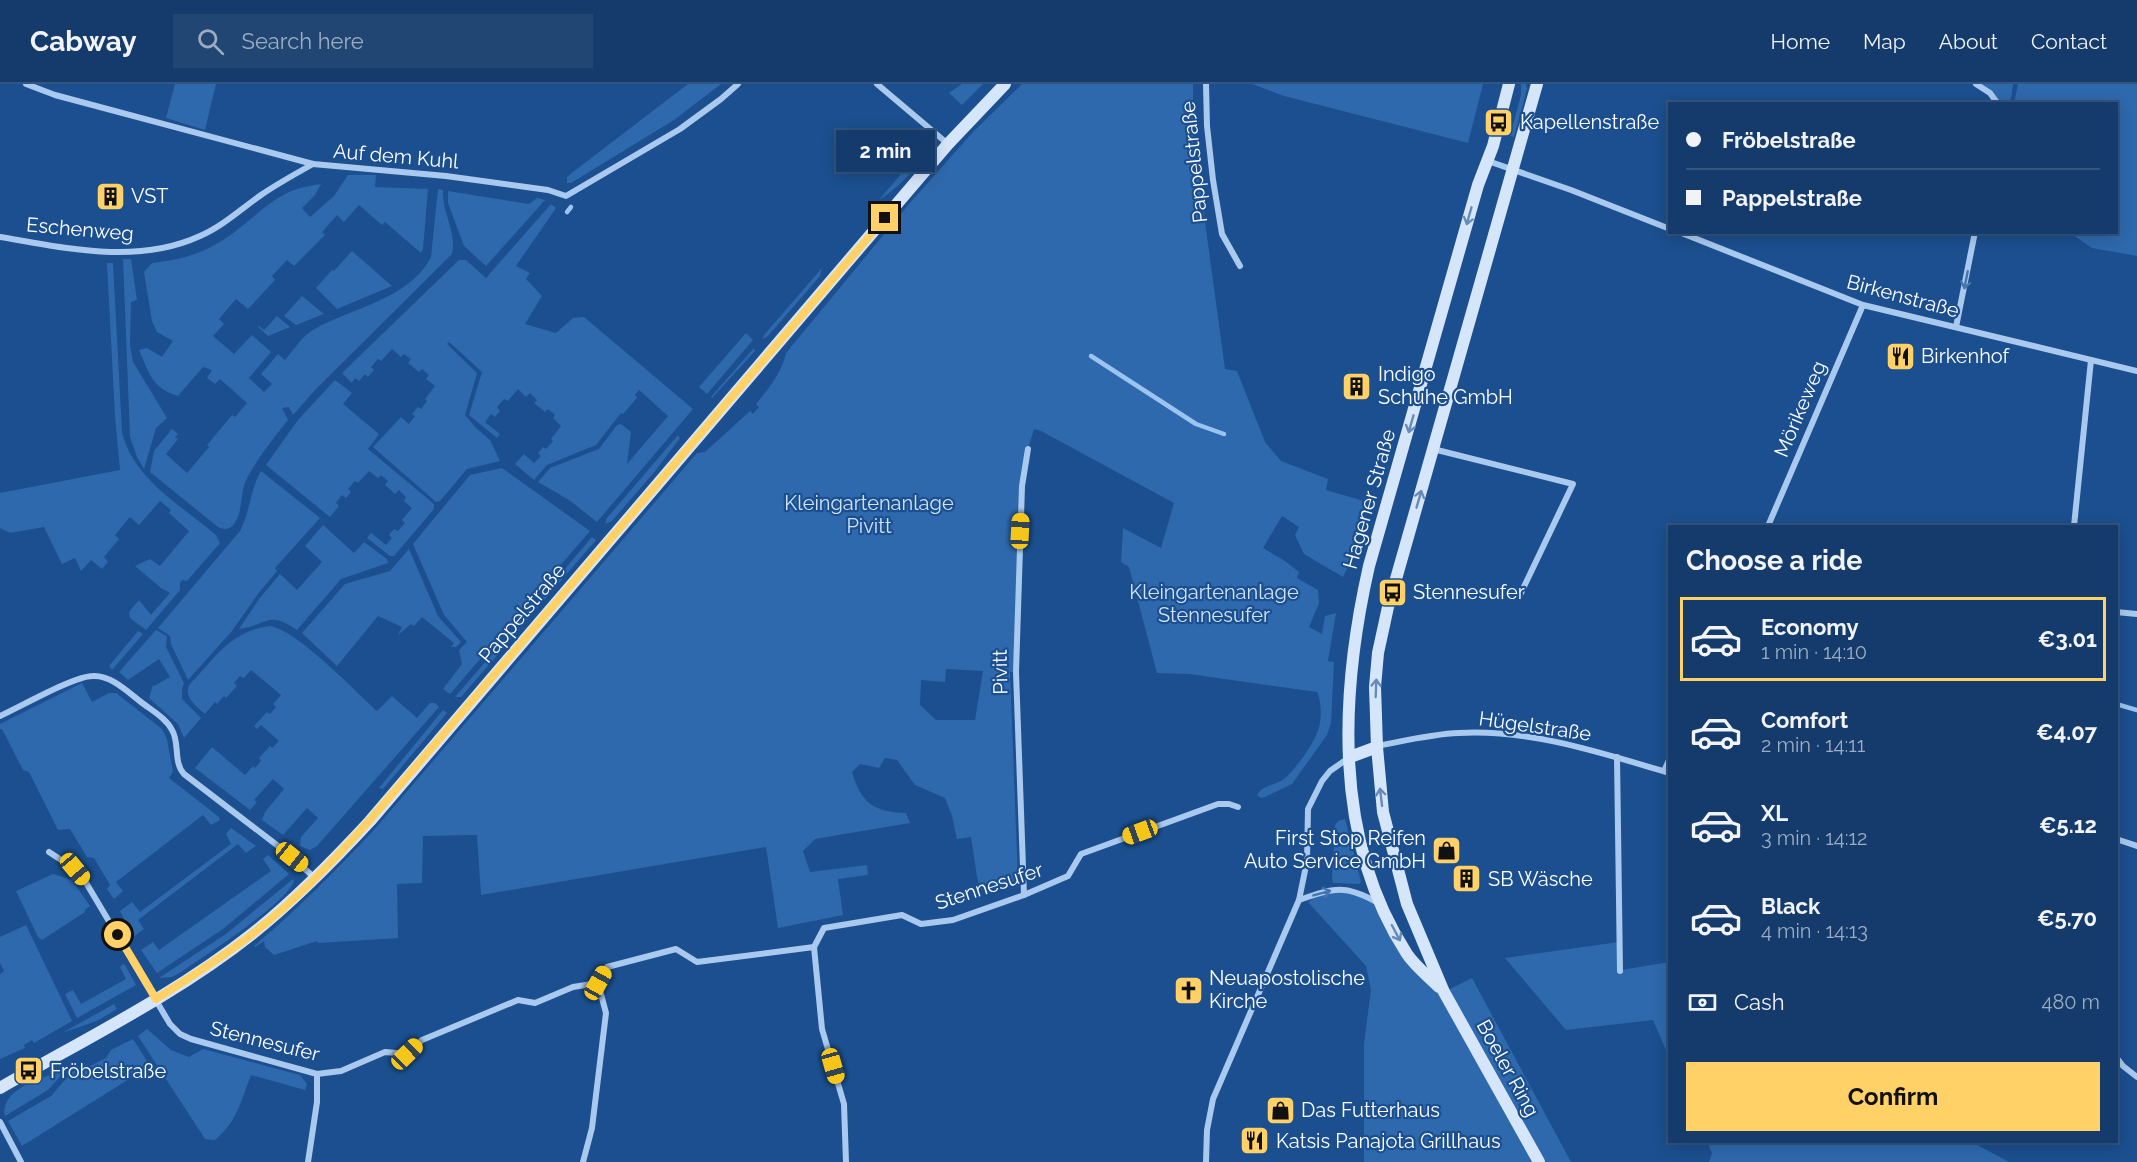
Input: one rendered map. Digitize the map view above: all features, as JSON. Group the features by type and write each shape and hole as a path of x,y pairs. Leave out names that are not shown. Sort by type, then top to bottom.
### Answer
{"main road":[{"name":"Pappelstraße","path":"0,1088 156,999 214,962 251,935 315,878 370,820 948,144 1005,84"},
{"name":"Hagener Straße","path":"1350,757 1349,698 1352,653 1369,566 1509,84"},
{"path":"1350,757 1377,747 1375,687 1378,653 1388,607 1537,84"},
{"name":"Boeler Ring","path":"1377,747 1383,812 1407,904 1444,992 1539,1162"},
{"name":"Boeler Ring","path":"1350,757 1354,818 1364,859 1380,904 1408,956 1444,992"}],"street":[{"name":"Auf dem Kuhl","path":"26,84 55,95 313,164 446,176 548,190 566,196 680,129 738,84"},
{"path":"877,84 948,144"},
{"name":"Pappelstraße","path":"1206,84 1207,126 1222,234 1240,266"},
{"path":"1976,84 1990,93 1997,102"},
{"path":"1488,160 1668,228"},
{"name":"Eschenweg","path":"0,237 117,252 174,246 215,228 261,195 313,164"},
{"name":"Birkenstraße","path":"1684,234 1863,305 2137,371"},
{"path":"1956,327 1975,234"},
{"name":"Mörikeweg","path":"1768,525 1863,305"},
{"path":"2074,525 2091,360"},
{"name":"Pivitt","path":"1024,896 1016,672 1022,486 1028,449"},
{"path":"1433,449 1573,484 1520,595"},
{"path":"2118,612 2137,614"},
{"path":"0,716 78,678 94,675 122,687 168,723 174,735 180,769 184,774 282,849 315,878"},
{"name":"Hügelstraße","path":"1377,747 1459,733 1497,734 1575,745 1667,772"},
{"path":"1206,1162 1207,1130 1213,1099 1299,900 1307,861 1308,809 1322,781 1330,771 1350,757"},
{"path":"1617,757 1620,970"},
{"name":"Stennesufer","path":"814,947 824,928 902,915 921,924 953,920 1024,896 1068,876 1081,854 1218,804 1238,807"},
{"path":"2118,840 2137,846"},
{"path":"50,852 75,869 85,881 156,999"},
{"path":"1299,900 1325,891 1344,889 1359,892 1380,904"},
{"path":"583,1162 592,1128 606,1013 598,983 607,967 676,949 697,962 814,947 822,1029 844,1104 846,1162"},
{"name":"Stennesufer","path":"156,999 170,1024 180,1034 317,1074 341,1071 385,1052 407,1054 422,1040 518,1000 535,1003 573,987 598,983"},
{"path":"2118,1060 2137,1077"},
{"path":"308,1162 317,1102 317,1074"},
{"path":"0,1122 21,1162"}],"green space":[{"path":"175,84 216,84 205,130 166,118"},
{"path":"688,84 721,84 674,120 571,183 567,183 567,177 573,172"},
{"path":"962,84 983,84 962,105 949,93"},
{"path":"1022,84 1193,84 1193,133 1225,369 1237,371 1265,442 1281,461 1328,479 1326,490 1364,501 1355,552 1343,577 1304,554 1295,535 1299,527 1282,516 1263,548 1299,572 1297,578 1318,590 1319,603 1309,627 1322,634 1325,616 1336,613 1328,661 1334,662 1331,723 1327,735 1292,784 1265,797 1261,798 1257,795 1262,789 1281,781 1288,775 1311,744 1319,729 1321,718 1317,692 1189,674 1157,673 1129,567 1121,562 1123,528 1161,548 1174,503 1034,429 1022,486 1016,672 1010,672 1018,881 981,890 971,837 957,839 945,798 915,785 897,760 885,758 879,768 860,764 852,772 856,783 865,799 871,804 886,811 906,813 910,823 815,839 803,851 810,872 867,865 868,875 838,879 843,915 778,928 766,847 481,895 477,835 423,836 422,883 397,884 398,938 318,943 317,941 274,955 265,947 264,941 255,947 373,831 697,453 705,452 750,411 753,414 759,407 756,404 778,374 786,353 909,204 973,132","holes":["946,669 983,671 975,720 936,720 920,705 921,680 945,682"]},
{"path":"1252,84 1483,84 1468,143 1284,96"},
{"path":"1521,84 1526,84 1527,89 1514,137 1510,136 1521,95"},
{"path":"1976,84 2013,84 2011,99 2006,102 1997,102"},
{"path":"2018,84 2137,84 2137,256 2092,248 2071,234 2118,234 2118,102 2014,102"},
{"path":"929,141 928,148 918,165 893,190 879,200"},
{"path":"348,175 376,175 375,187 428,189 423,249 421,253 385,222 382,225 359,205 344,222 337,215 322,232 325,235 294,266 287,260 272,276 275,280 248,309 236,299 219,319 224,324 213,336 234,354 252,335 271,352 249,378 264,392 272,384 261,374 278,354 285,360 301,340 313,330 394,293 421,272 431,257 438,189 443,190 453,238 452,254 315,390 293,415 289,407 282,408 288,420 248,476 243,488 237,519 229,528 220,528 150,472 154,451 172,429 178,434 175,437 178,439 166,454 187,473 232,415 235,417 247,403 220,379 215,384 207,378 212,370 203,367 178,396 162,389 152,379 139,350 147,348 162,357 173,341 157,332 152,321 144,272 152,263 181,258 209,248 285,194 321,184 315,195 302,208 310,217 334,196"},
{"path":"448,191 529,204 537,198 545,200 486,266 464,246 448,203"},
{"path":"551,204 556,208 516,266 530,273 526,279 542,296 525,324 556,333 573,318 584,317 693,409 597,522 569,500 538,482 550,468 599,449 617,425 621,424 631,432 627,464 668,416 639,390 635,395 637,398 623,414 621,413 596,445 547,465 534,480 515,464 524,454 534,463 541,456 538,453 543,447 546,449 553,441 551,439 561,426 553,418 555,415 548,409 545,412 534,403 537,400 530,393 526,397 518,389 508,401 504,399 497,407 500,411 495,417 491,414 485,422 500,434 497,438 469,415 482,372 449,342 447,344 477,373 465,415 490,440 500,461 467,469 440,501 436,502 373,447 401,417 409,424 415,416 412,414 418,407 421,409 435,386 426,379 429,375 422,369 419,372 408,363 411,359 404,354 401,357 392,349 381,361 378,359 371,367 374,370 368,377 365,374 359,381 355,378 352,383 342,373 459,260 466,260 486,278"},
{"path":"352,251 392,286 337,309 316,288"},
{"path":"123,259 131,259 137,300 131,302 130,345 133,362 167,418 156,428 144,469 130,437"},
{"path":"107,263 113,263 122,432 128,449 136,464 147,477 216,535 220,543 187,581 182,580 180,590 146,630 130,618 129,612 139,600 151,615 170,593 135,566 150,559 160,566 189,531 169,513 171,510 160,501 139,525 130,517 115,535 119,539 104,557 108,562 102,569 91,560 81,571 75,558 62,564 44,527 10,533 0,528 0,493 120,470"},
{"path":"822,268 820,276 763,339 764,335"},
{"path":"302,296 324,314 296,325 284,316"},
{"path":"277,316 290,327 268,336 258,327 264,330"},
{"path":"746,333 753,340 707,394 699,387"},
{"path":"754,348 755,351 712,398 711,397"},
{"path":"335,380 352,393 343,404 379,434 368,449 434,504 434,509 394,556 390,556 367,538 371,533 386,545 392,538 389,535 394,529 398,531 405,523 402,520 412,508 404,501 406,497 399,490 395,494 385,485 388,481 381,475 378,478 369,471 358,483 355,481 348,489 351,492 346,498 342,495 336,503 339,506 330,517 266,465 298,420"},
{"path":"678,435 680,438 656,470 612,521 605,524 607,518"},
{"path":"502,468 590,531 450,694 443,689 462,664 459,650 467,642 444,615 413,544 470,475"},
{"path":"261,471 320,518 275,568 277,571 232,631 188,680 171,644 170,636 158,628 240,531"},
{"path":"323,525 354,553 364,542 387,559 388,563 341,579 297,630 273,620 239,629 259,599 280,574 297,590 322,562 305,546"},
{"path":"592,537 596,540 521,627 520,622"},
{"path":"409,549 438,616 461,642 456,647 451,647 454,643 422,617 414,626 411,624 398,635 402,627 378,616 337,666 302,633 345,584 390,571"},
{"path":"270,626 295,638 310,649 377,711 392,696 417,718 430,703 435,703 439,707 317,846 310,850 300,846 301,837 318,818 307,808 283,835 262,820 265,812 284,789 273,779 254,800 257,802 250,810 195,768 212,747 245,775 253,766 255,768 261,761 259,758 270,746 272,748 279,741 261,725 257,729 254,726 267,712 270,714 276,707 273,704 281,695 251,670 244,678 240,676 234,683 237,686 226,698 224,696 217,704 215,702 205,714 189,698 188,694 189,685 224,647 244,634"},
{"path":"514,629 520,629 461,697 455,697"},
{"path":"156,630 167,636 166,647 184,683 182,699 201,718 184,738 178,724 149,698 153,685 170,677 159,659 128,680 119,672"},
{"path":"138,631 143,634 112,670 109,666"},
{"path":"82,683 92,702 109,693 116,693 162,729 167,739 173,772 169,778 220,820 211,825 203,815 116,882 123,891 114,899 107,889 110,885 94,858 87,857 70,829 58,830 29,772 23,770 0,729 0,724"},
{"path":"443,710 447,713 383,789 379,788"},
{"path":"1345,819 1360,884 1333,883 1332,879 1335,825 1338,821"},
{"path":"231,828 256,846 246,853 238,844 138,920 144,929 133,937 120,911 132,902 140,912 231,844 226,834"},
{"path":"268,855 289,874 223,929 157,973 141,950 153,942 159,950 271,871 263,859"},
{"path":"53,874 72,880 90,906 85,912 42,940 38,937 16,891"},
{"path":"293,879 288,891 261,916 181,972 172,977 159,978 226,934"},
{"path":"1344,889 1380,904 1408,956 1444,992 1472,978 1571,1162 1364,1162 1364,1044 1371,990 1366,966 1308,902 1325,891"},
{"path":"26,925 72,1021 34,1043 32,1040 24,1045 25,1048 0,1059 0,974 4,971 0,963 0,937"},
{"path":"1619,942 1621,970 1668,962 1668,1055 1653,1020 1566,1030 1505,958"},
{"path":"123,964 136,985 77,1018 65,994 73,990 81,1004 126,979 120,967"},
{"path":"114,1004 117,1009 97,1021 62,1033"},
{"path":"147,1029 171,1050 189,1057 203,1049 300,1075 307,1084 305,1090 251,1075 238,1110 228,1126 215,1140 205,1139 138,1036"},
{"path":"133,1039 150,1066 22,1146 8,1121 51,1096 72,1072 106,1058 111,1050"},
{"path":"67,1069 48,1090 5,1116 5,1106 9,1098 17,1091 36,1080"},
{"path":"1707,1143 1974,1143 2009,1162 1709,1162 1712,1153"}],"waterway":[{"path":"567,212 571,207"},
{"path":"1091,356 1196,424 1224,434"},
{"path":"2118,705 2137,710"}],"place":[{"name":"Kapellenstraße","path":"1499,122"},
{"name":"VST","path":"110,196"},
{"name":"Birkenhof","path":"1900,356"},
{"name":"Indigo Schuhe GmbH","path":"1357,386"},
{"name":"Stennesufer","path":"1392,592"},
{"name":"First Stop Reifen Auto Service GmbH","path":"1447,850"},
{"name":"SB Wäsche","path":"1467,879"},
{"name":"Neuapostolische Kirche","path":"1188,990"},
{"name":"Fröbelstraße","path":"29,1071"},
{"name":"Das Futterhaus","path":"1280,1110"},
{"name":"Katsis Panajota Grillhaus","path":"1255,1141"}],"route":[{"path":"118,935 156,999 251,935 299,894 370,820 885,218"}],"park label":[{"name":"Kleingartenanlage Pivitt","path":"869,514"},
{"name":"Kleingartenanlage Stennesufer","path":"1214,604"}]}
